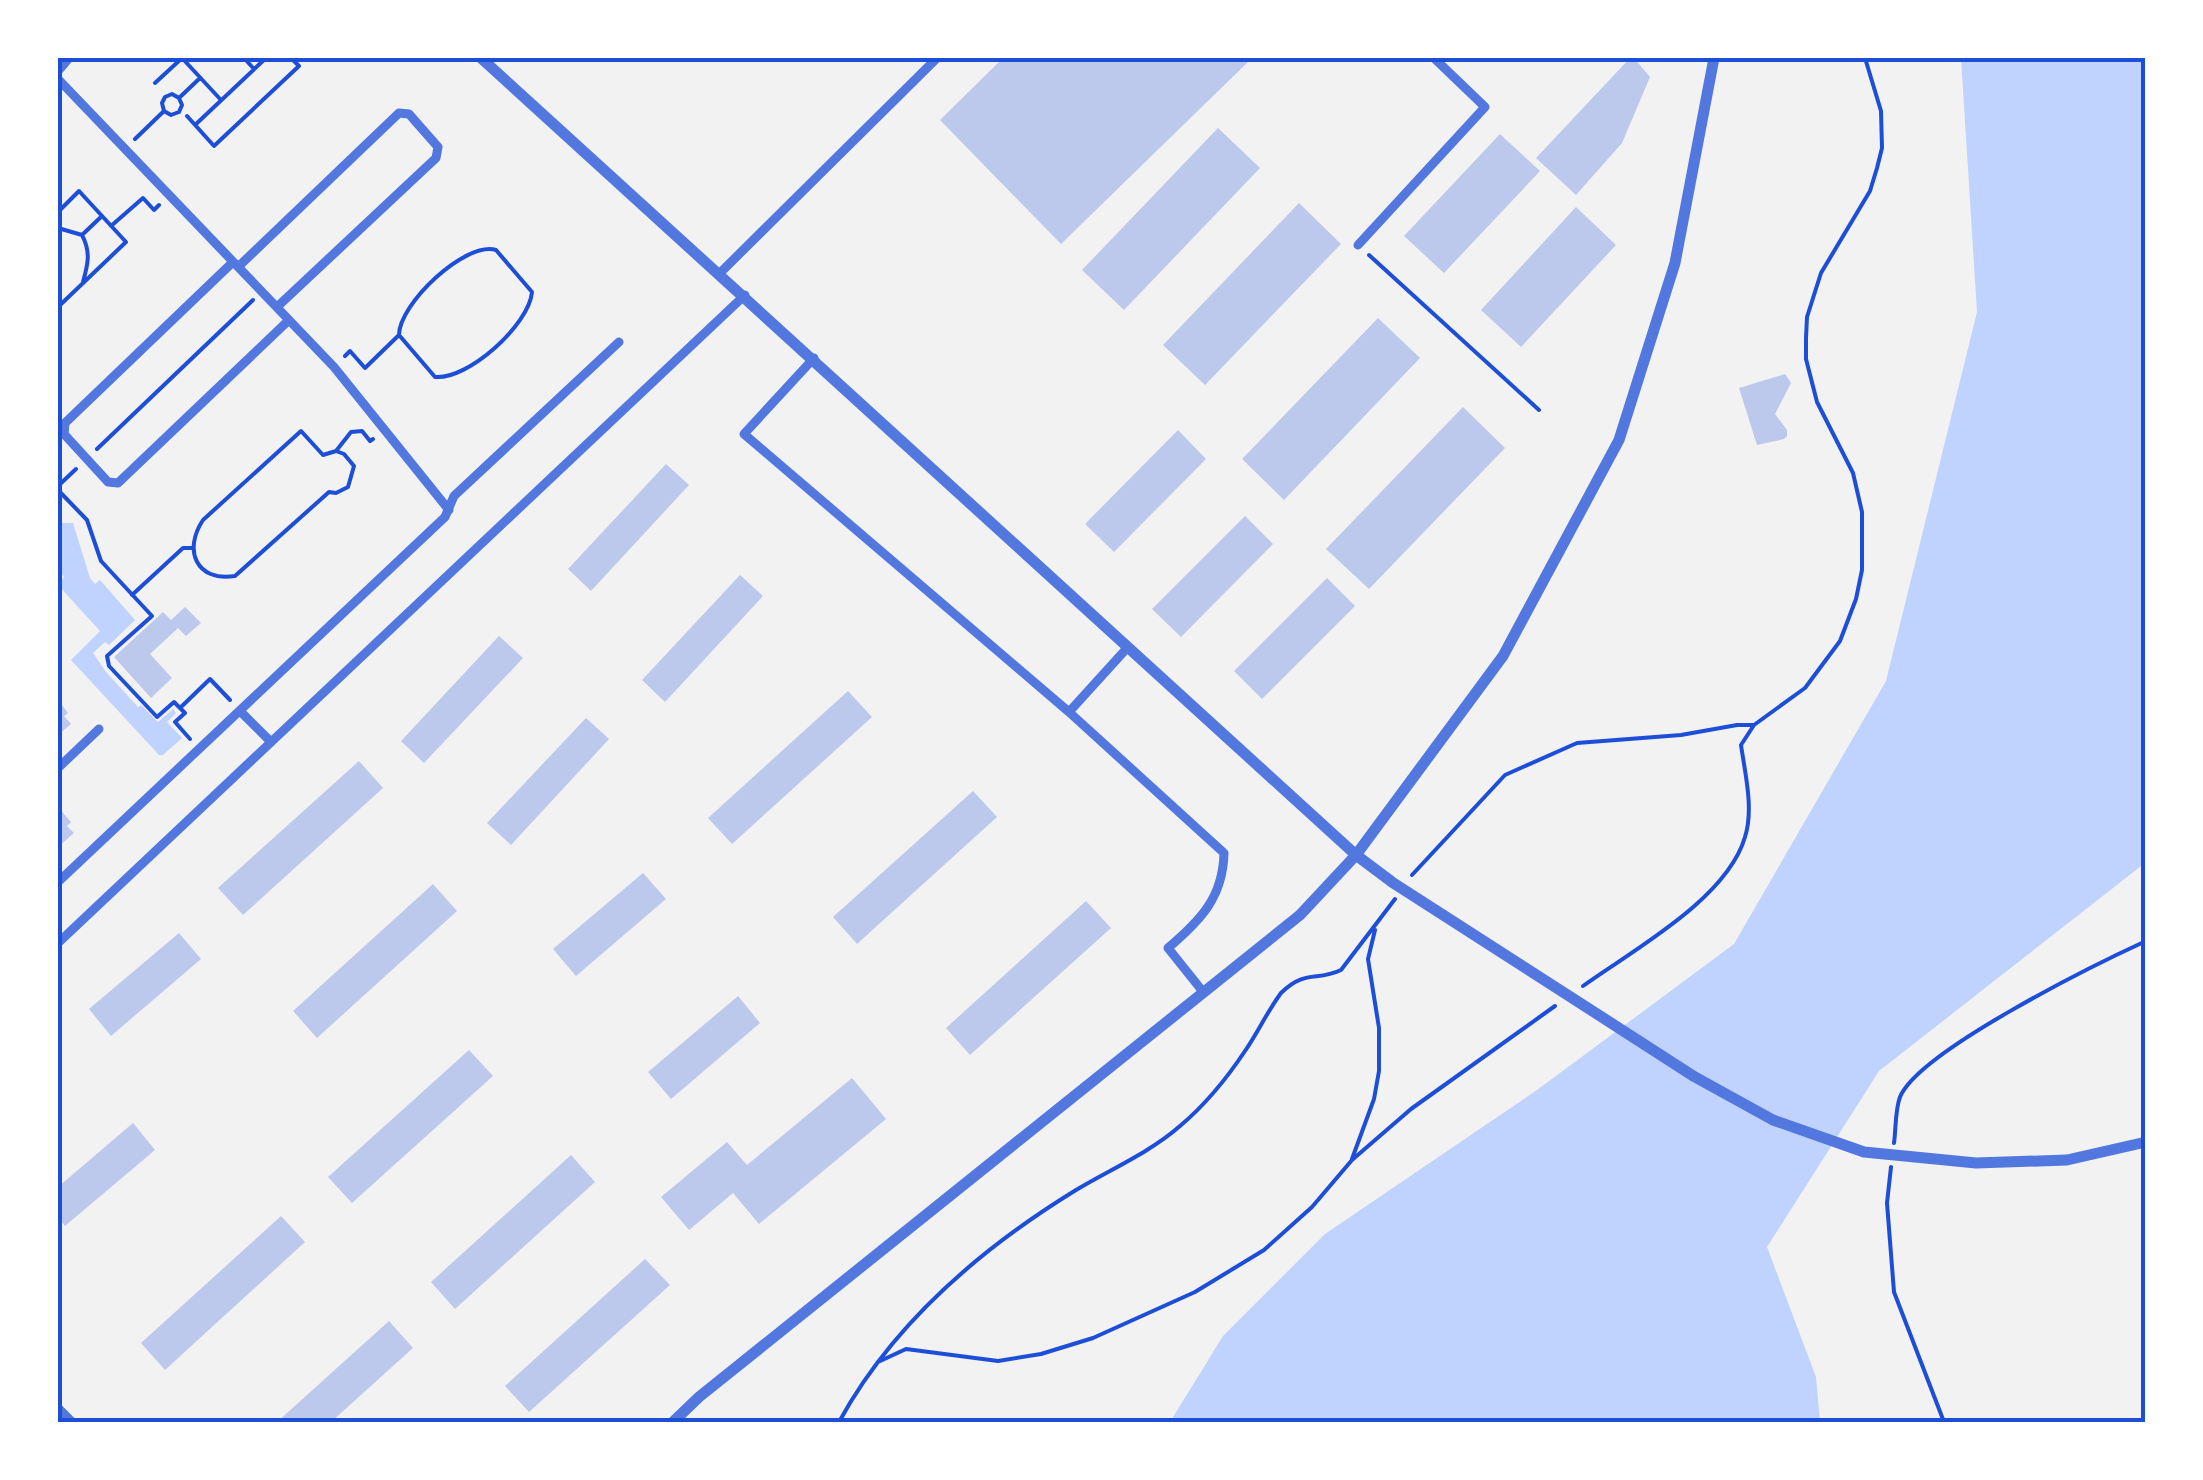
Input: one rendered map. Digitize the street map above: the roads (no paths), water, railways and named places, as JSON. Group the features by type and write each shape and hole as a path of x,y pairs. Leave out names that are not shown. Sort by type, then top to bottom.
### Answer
{"street":[{"path":"69,58 59,81 334,367 448,510"},
{"path":"482,58 1356,856 1569,996 1694,1077 1773,1120 1864,1152 1976,1163 2067,1160 2146,1142"},
{"path":"720,273 937,58"},
{"path":"1358,245 1485,107 1434,58"},
{"path":"673,1422 699,1397 1300,915 1356,856 1503,656 1620,440 1675,263 1714,58"},
{"path":"277,307 436,158 438,147 409,114 399,114 235,264 65,423 64,434 108,482 118,483 289,320"},
{"path":"58,943 745,295"},
{"path":"58,882 445,517 454,496 619,342"},
{"path":"814,358 744,434 1069,712 1224,853 1223,878 1211,903 1168,948 1204,993"},
{"path":"1069,712 1128,647"},
{"path":"240,711 271,742"},
{"path":"58,768 100,729"},
{"path":"58,1408 72,1422"}],"water":[{"path":"1961,58 2145,58 2145,863 1879,1071 1767,1247 1816,1377 1820,1422 1170,1422 1223,1336 1325,1234 1537,1090 1734,944 1886,681 1977,312"},
{"path":"58,523 73,523 90,578 95,584 100,580 135,620 109,645 105,642 93,653 138,707 141,705 158,722 173,709 176,713 167,722 182,738 163,755 71,660 100,631 58,585 64,577 58,569 62,558 58,557"}]}
